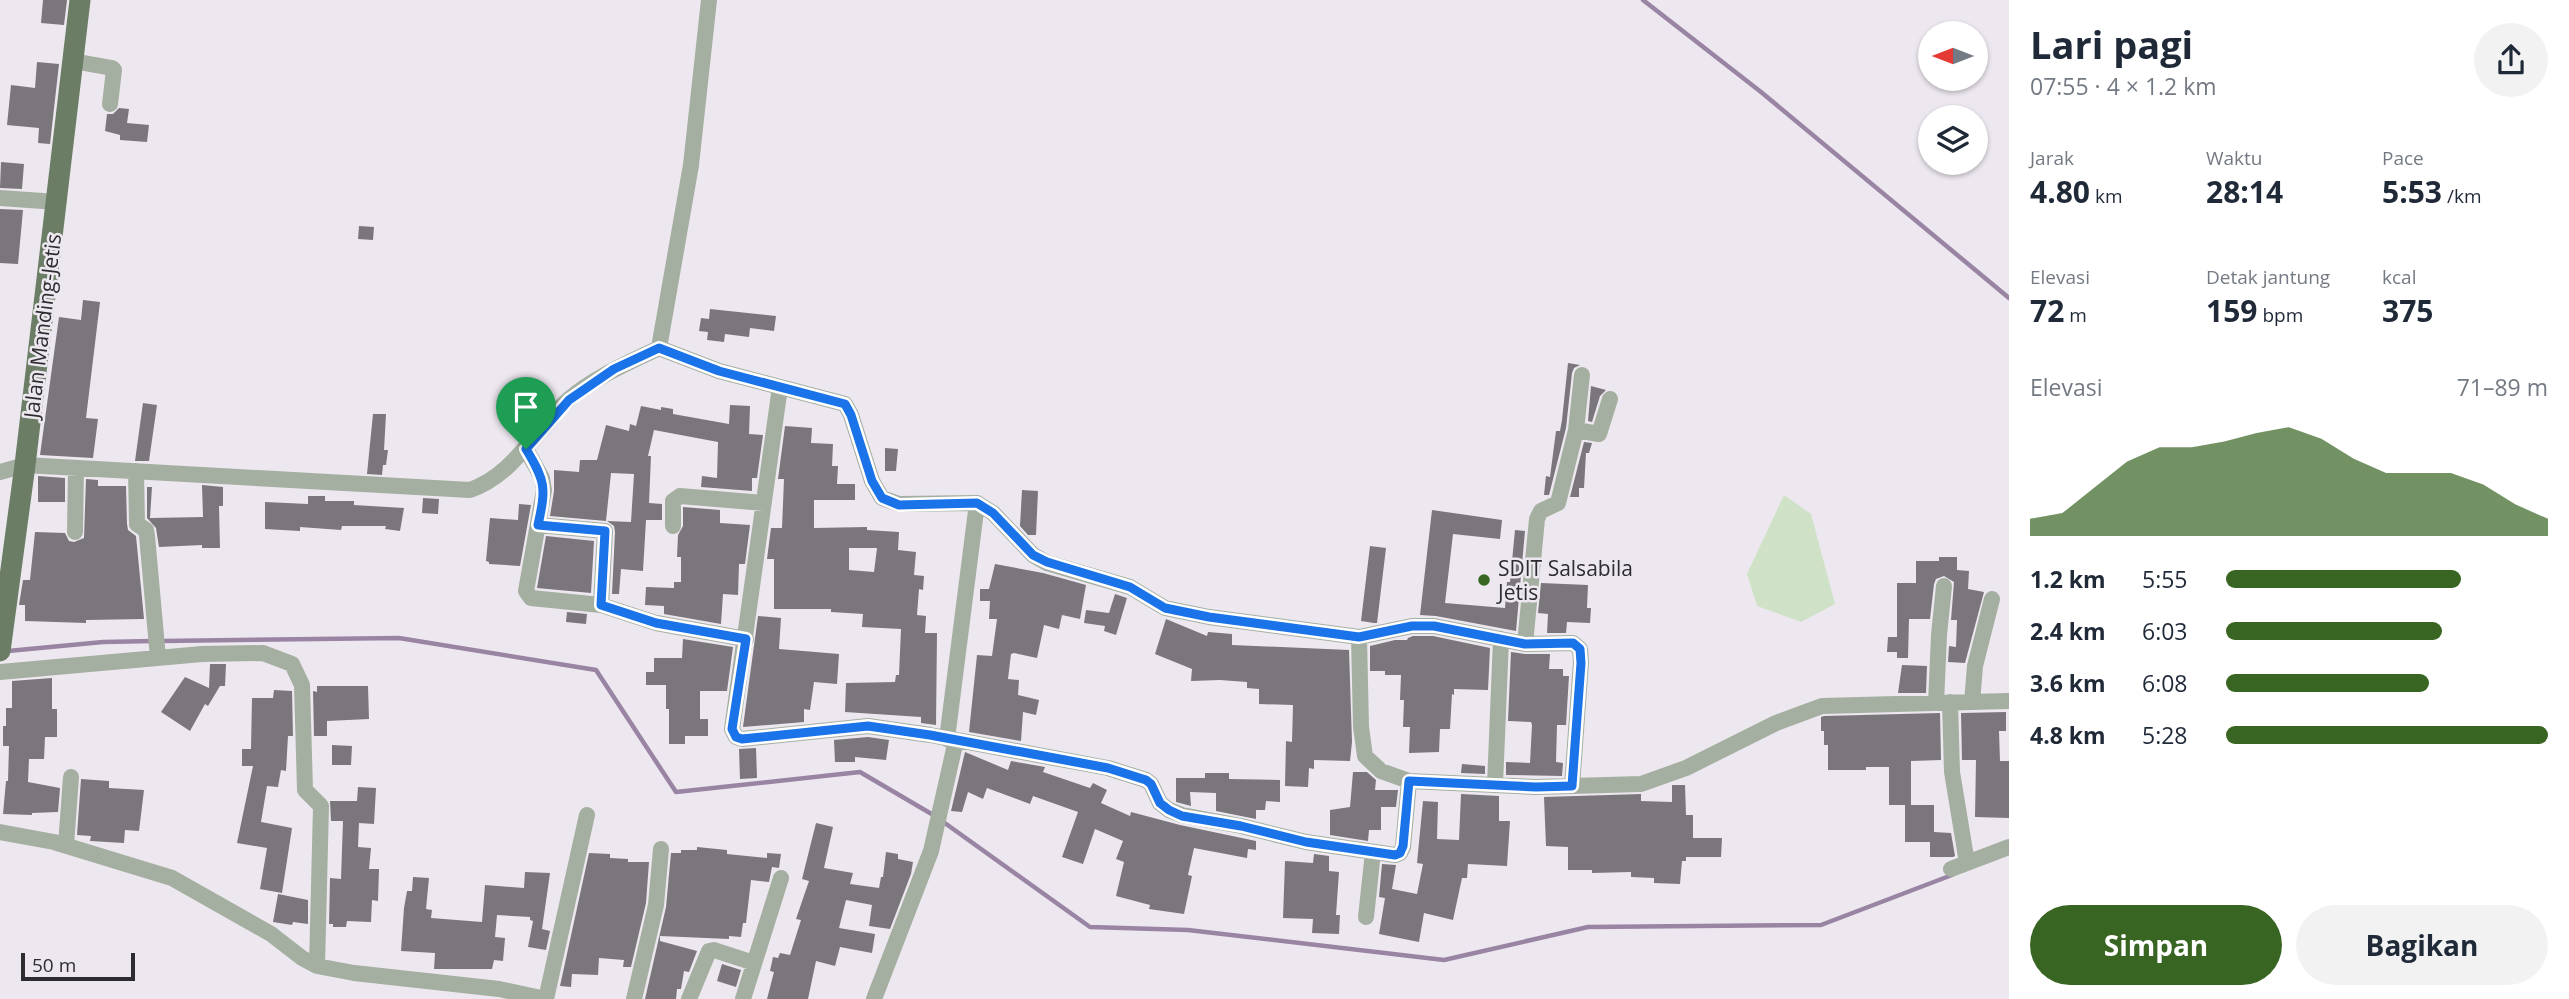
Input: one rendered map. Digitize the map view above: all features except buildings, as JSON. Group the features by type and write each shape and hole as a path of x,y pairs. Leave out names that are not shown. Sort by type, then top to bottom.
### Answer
{"main road":[{"name":"Jalan Manding-Jetis","path":"0,651 6,564 25,465 80,0"}],"street":[{"path":"659,348 691,165 709,0"},
{"path":"73,61 110,66 114,70 110,104"},
{"path":"0,198 57,202"},
{"path":"0,472 25,465 463,491 478,488 531,457 569,400 614,369 659,348 719,371 845,404 872,481 882,498 899,505 977,503 993,513 1033,555 1047,562 1130,587 1165,608 1221,619 1359,637 1412,626 1434,626 1525,644 1573,643 1580,649 1572,786"},
{"path":"1525,644 1537,519 1541,511 1558,503 1576,430 1582,375"},
{"path":"780,387 732,729 736,737 742,739 868,726 1108,768 1146,780 1151,784 1160,803 1182,816 1241,826 1306,842 1395,855 1400,853 1403,846 1409,781"},
{"path":"1576,430 1599,434 1611,399"},
{"path":"531,457 544,490 527,596 601,605 656,623 746,639"},
{"path":"75,532 76,468"},
{"path":"136,471 137,524 146,530 148,536 157,655"},
{"path":"673,526 673,501 680,496 764,503"},
{"path":"874,999 931,851 941,808 977,503"},
{"path":"538,525 605,531 601,605"},
{"path":"1944,586 1939,635 1943,703 1968,863"},
{"path":"1972,702 1975,666 1992,599"},
{"path":"1359,637 1361,727 1365,756 1381,771 1409,781 1572,786 1641,784 1686,768 1776,723 1822,706 2009,701"},
{"path":"1495,785 1501,639"},
{"path":"0,672 157,655 263,653 292,664 302,685 305,790 321,806 317,966"},
{"path":"66,845 71,777"},
{"path":"0,832 66,845 172,878 271,934 317,966 354,973 499,989 546,999 587,815"},
{"path":"1951,870 2009,847"},
{"path":"634,999 656,905 662,849"},
{"path":"1366,917 1373,852"},
{"path":"743,999 781,878"},
{"path":"689,999 709,951 714,950 754,963"}],"green space":[{"path":"1784,495 1811,514 1835,604 1801,622 1757,606 1747,574"}],"waterway":[{"path":"1643,0 1761,92 2009,298"},
{"path":"161,641 399,638 596,670 676,792 860,772 935,816"},
{"path":"8,651 103,642 153,641"},
{"path":"942,821 1090,927 1188,930 1444,960 1588,927 1821,925 1952,875"}],"place":[{"name":"SDIT Salsabila Jetis","path":"1484,580"}],"route":[{"path":"659,348 719,371 836,401 845,404 849,409 872,481 882,498 899,505 977,503 993,513 1033,555 1047,562 1130,587 1165,608 1209,617 1359,637 1412,626 1434,626 1525,644 1577,645 1581,663 1572,786 1536,787 1409,781 1403,846 1400,853 1395,855 1306,842 1241,826 1182,816 1160,803 1151,784 1146,780 1108,768 930,735 868,726 742,739 736,737 732,729 746,639 656,623 601,605 605,531 538,525 544,484 526,449 569,400 614,369 659,348"}]}
